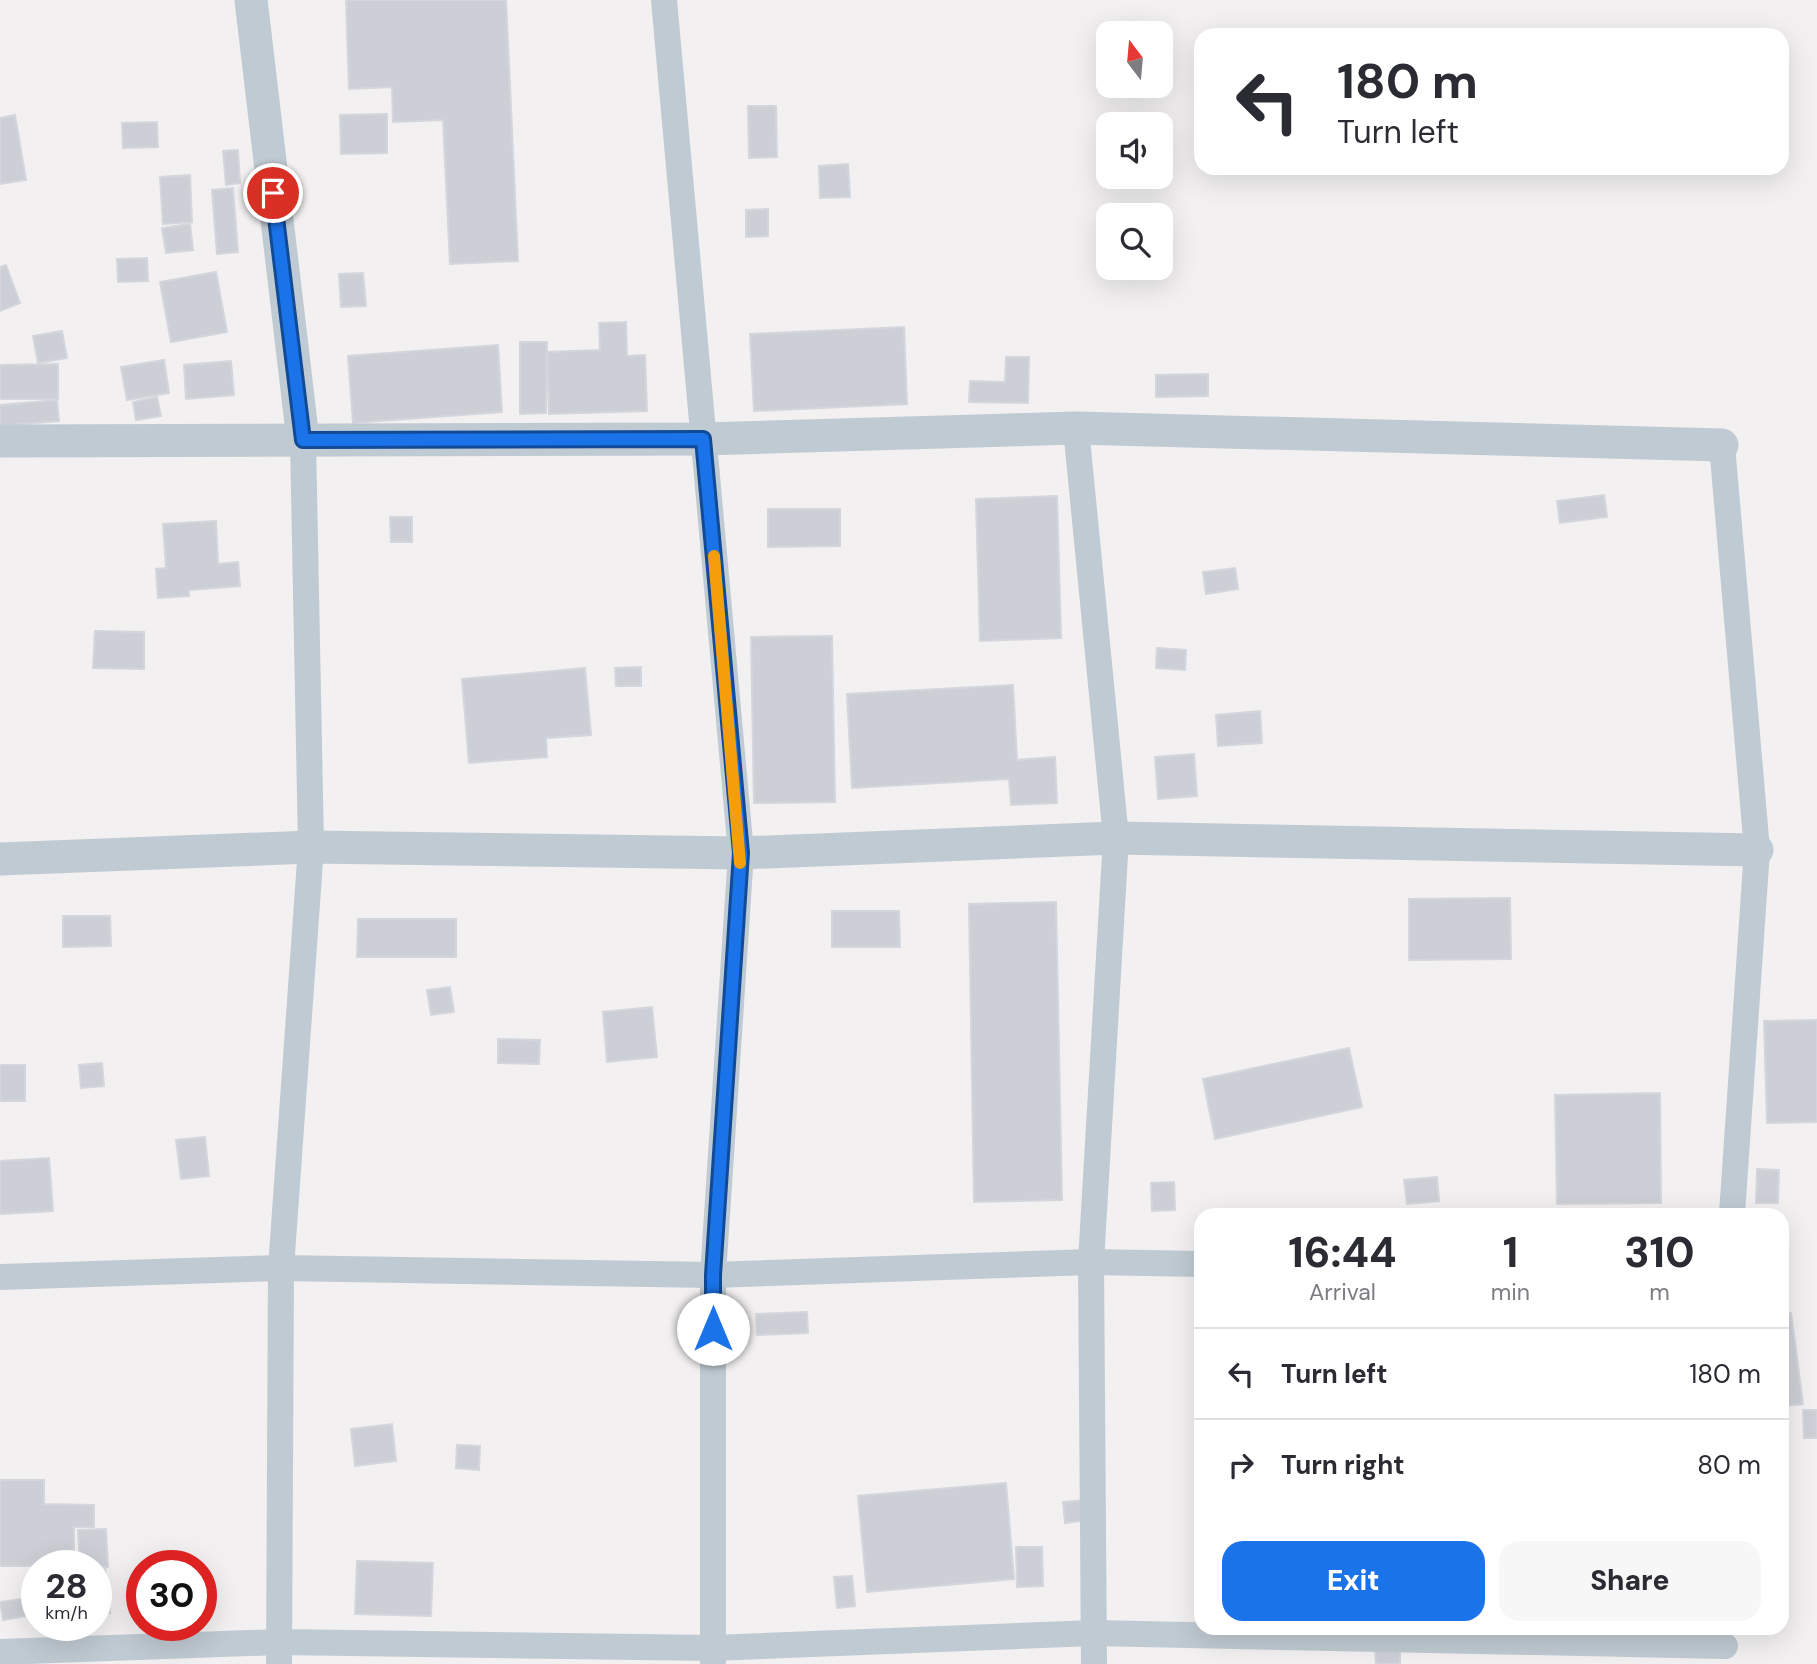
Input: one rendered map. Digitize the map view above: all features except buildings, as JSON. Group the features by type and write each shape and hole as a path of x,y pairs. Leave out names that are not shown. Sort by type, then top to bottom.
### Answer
{"street":[{"path":"251,0 303,440 312,847 281,1268 279,1653"},
{"path":"664,0 741,853 713,1275 713,1656"},
{"path":"0,441 703,439 1076,428 1722,445 1757,850 1732,1208"},
{"path":"1076,428 1116,838 1091,1262 1094,1664"},
{"path":"0,859 312,847 741,853 1116,838 1757,850"},
{"path":"0,1278 281,1268 713,1275 1091,1262 1194,1264"},
{"path":"0,1653 713,1656 1093,1633 1725,1646"}],"slow traffic":[{"path":"714,556 740,863"}],"route":[{"path":"273,193 303,440 703,439 741,853 713,1275 713,1329"}]}
